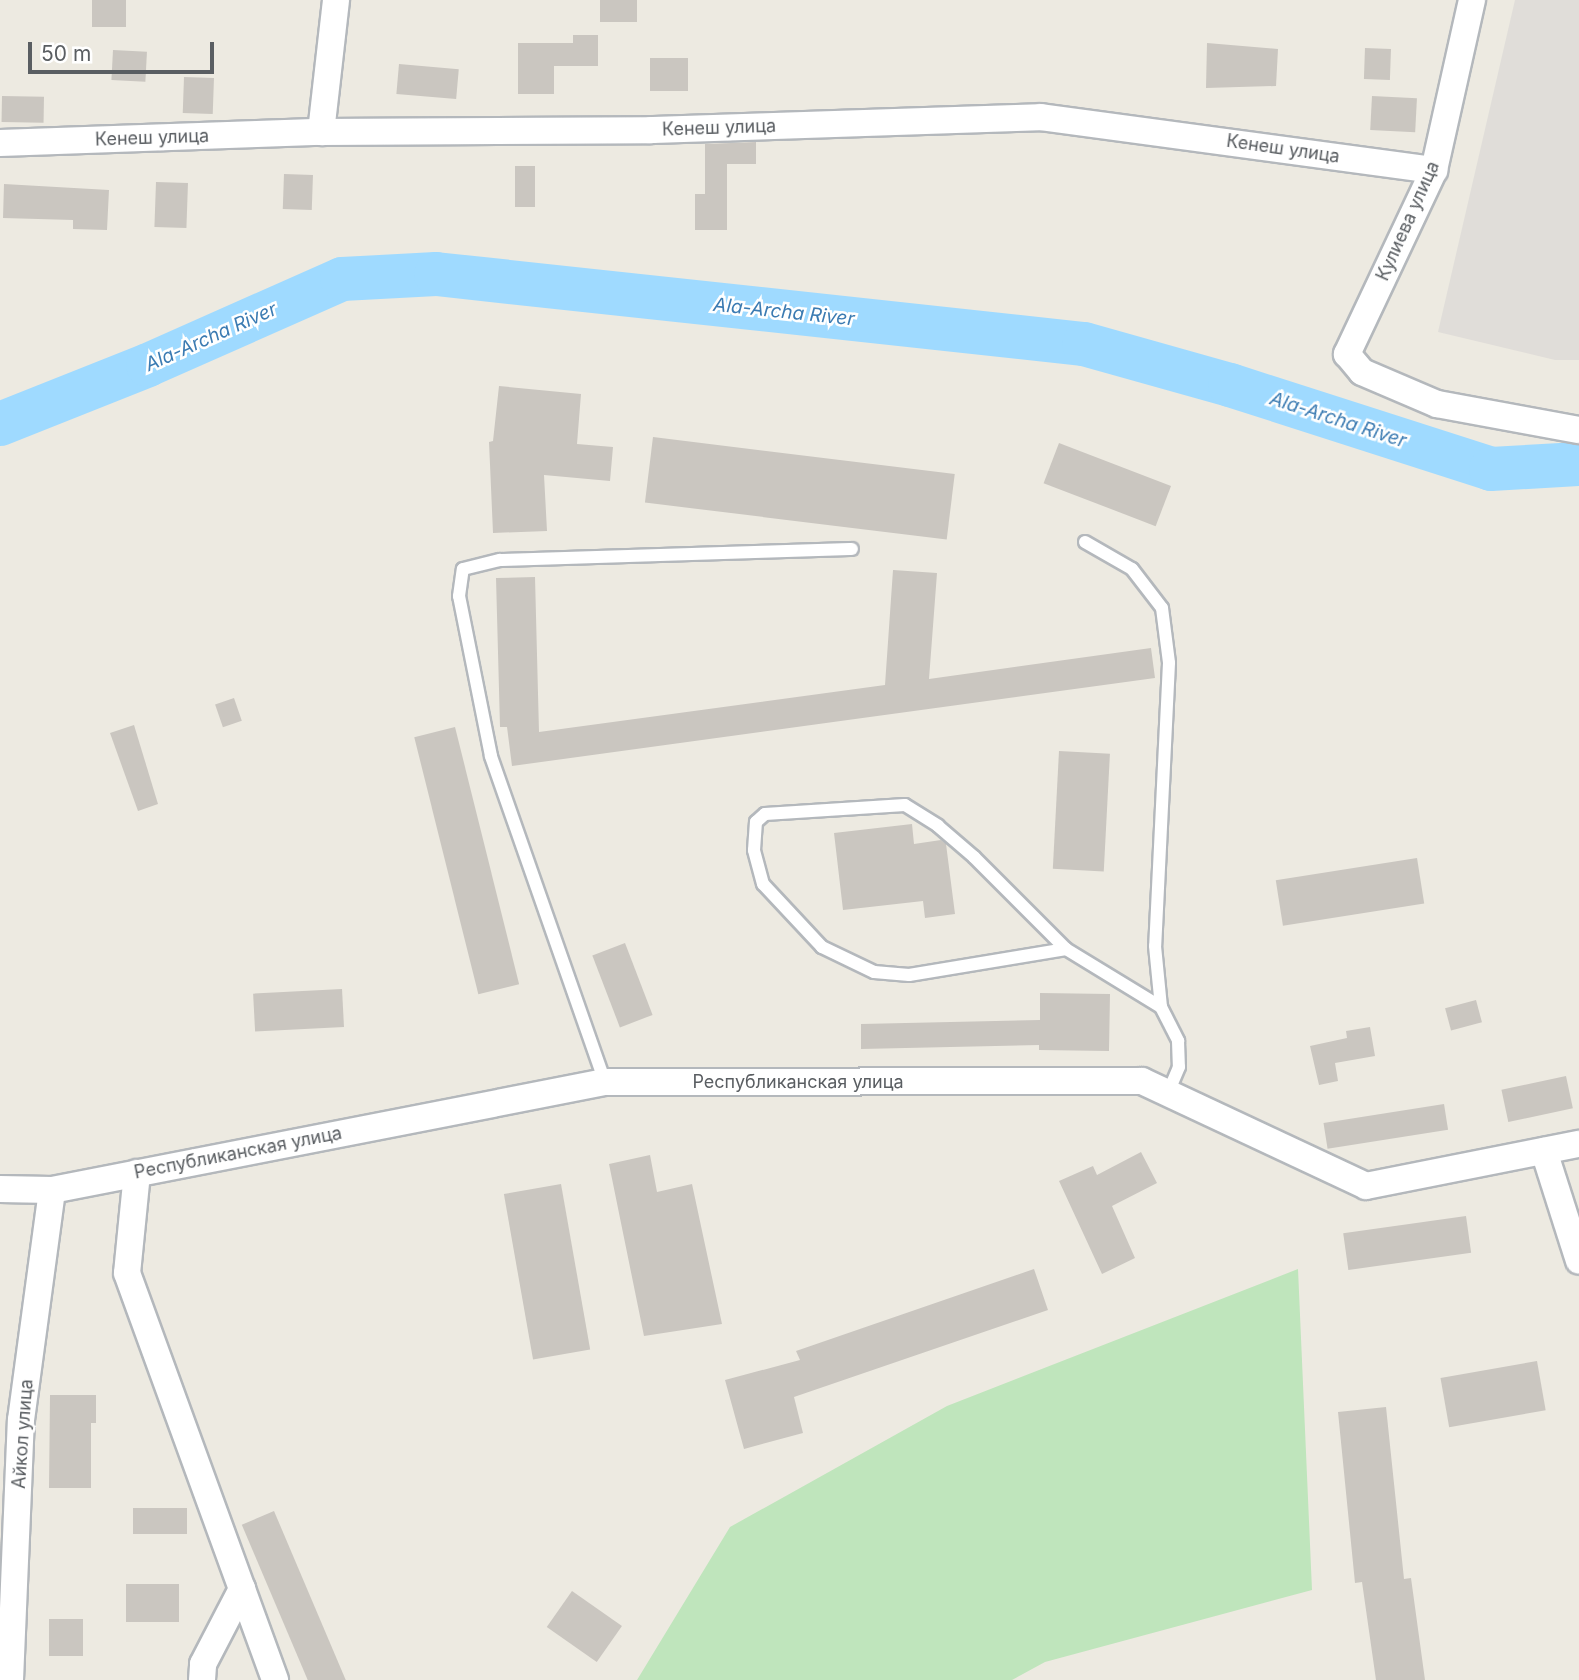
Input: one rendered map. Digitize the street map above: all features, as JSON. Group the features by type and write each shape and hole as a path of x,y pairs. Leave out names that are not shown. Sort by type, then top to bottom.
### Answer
{"street":[{"path":"321,132 336,0"},
{"name":"Кулиева улица","path":"1472,0 1434,170 1348,354 1362,372 1437,404 1579,430"},
{"name":"Кенеш улица","path":"0,143 321,132 650,130 1041,117 1434,170"},
{"name":"Республиканская улица","path":"0,1189 52,1190 605,1082 1142,1082 1366,1186 1579,1144"},
{"path":"1544,1151 1579,1261"},
{"path":"137,1173 127,1273 275,1680"},
{"name":"Айкол улица","path":"10,1680 8,1560 21,1420 52,1190"},
{"path":"202,1680 203,1664 242,1589"}],"lane":[{"path":"1085,542 1132,569 1162,608 1169,663 1155,946 1161,1007 1178,1041 1179,1067 1168,1094"},
{"path":"605,1082 491,756 459,596 463,569 500,560 852,549"},
{"path":"1066,950 909,975 874,972 822,947 763,884 754,850 756,822 765,814 905,805 938,826 974,857 1066,950 1161,1007"}],"shaded area":[{"path":"1515,0 1579,0 1579,360 1555,360 1438,332"}],"green space":[{"path":"1298,1269 1312,1590 1045,1662 1012,1680 637,1680 730,1527 947,1406"}],"building":[{"path":"92,0 126,0 126,27 92,27"},
{"path":"600,0 637,0 637,22 600,22"},
{"path":"573,35 598,35 598,66 554,66 554,94 518,94 518,43 573,43"},
{"path":"1207,43 1278,49 1276,86 1206,88"},
{"path":"1365,48 1391,49 1390,80 1364,79"},
{"path":"113,50 147,52 145,82 111,80"},
{"path":"650,58 688,58 688,91 650,91"},
{"path":"399,64 459,69 456,99 396,94"},
{"path":"184,77 214,78 213,114 183,113"},
{"path":"2,96 44,97 44,123 2,122"},
{"path":"1372,96 1417,98 1415,132 1370,130"},
{"path":"756,142 756,164 727,164 727,230 695,230 695,194 705,194 705,144"},
{"path":"515,166 535,166 535,207 515,207"},
{"path":"284,174 313,175 312,210 283,209"},
{"path":"156,182 188,183 186,228 154,227"},
{"path":"4,184 109,190 107,230 73,229 73,220 3,218"},
{"path":"499,386 581,394 577,444 613,447 610,481 544,475 547,531 493,533 489,442 493,441"},
{"path":"653,437 955,474 947,540 645,503"},
{"path":"1059,443 1171,486 1156,526 1044,483"},
{"path":"893,570 937,573 929,679 1151,648 1155,678 512,766 507,727 500,727 496,578 535,577 539,732 885,685"},
{"path":"234,698 242,721 223,727 215,705"},
{"path":"134,725 158,804 138,811 110,733"},
{"path":"455,727 519,984 478,994 414,737"},
{"path":"1059,751 1110,754 1104,872 1053,869"},
{"path":"912,824 914,844 941,840 946,844 955,914 925,918 923,901 843,910 834,833"},
{"path":"1417,858 1424,903 1283,926 1276,880"},
{"path":"625,943 653,1015 620,1027 592,956"},
{"path":"342,989 344,1027 255,1032 253,994"},
{"path":"1040,993 1110,994 1109,1051 1039,1050 1039,1045 861,1049 861,1024 1040,1020"},
{"path":"1476,1000 1482,1022 1451,1030 1445,1008"},
{"path":"1370,1027 1375,1056 1335,1063 1338,1081 1319,1085 1310,1046 1347,1038 1346,1031"},
{"path":"1566,1076 1573,1108 1508,1122 1501,1090"},
{"path":"1444,1104 1448,1130 1328,1149 1324,1123"},
{"path":"1141,1152 1157,1183 1112,1206 1135,1258 1102,1274 1059,1181 1093,1166 1097,1175"},
{"path":"650,1155 657,1192 692,1184 722,1324 644,1336 609,1164"},
{"path":"561,1184 590,1349 533,1360 504,1194"},
{"path":"1466,1216 1471,1253 1348,1270 1343,1233"},
{"path":"1034,1269 1048,1310 794,1397 803,1433 744,1449 725,1380 800,1360 796,1351"},
{"path":"1537,1361 1546,1410 1449,1427 1440,1378"},
{"path":"50,1395 96,1395 96,1423 91,1423 91,1488 49,1488"},
{"path":"1386,1407 1404,1579 1411,1578 1425,1680 1376,1680 1362,1582 1355,1583 1338,1412"},
{"path":"133,1508 187,1508 187,1534 133,1534"},
{"path":"274,1511 346,1680 308,1680 242,1525"},
{"path":"126,1584 179,1584 179,1622 126,1622"},
{"path":"572,1591 622,1626 597,1662 547,1627"},
{"path":"49,1619 83,1619 83,1656 49,1656"}],"waterway":[{"name":"Ala-Archa River","path":"0,424 148,365 342,279 436,274 1084,344 1230,385 1491,469 1579,464"}]}
